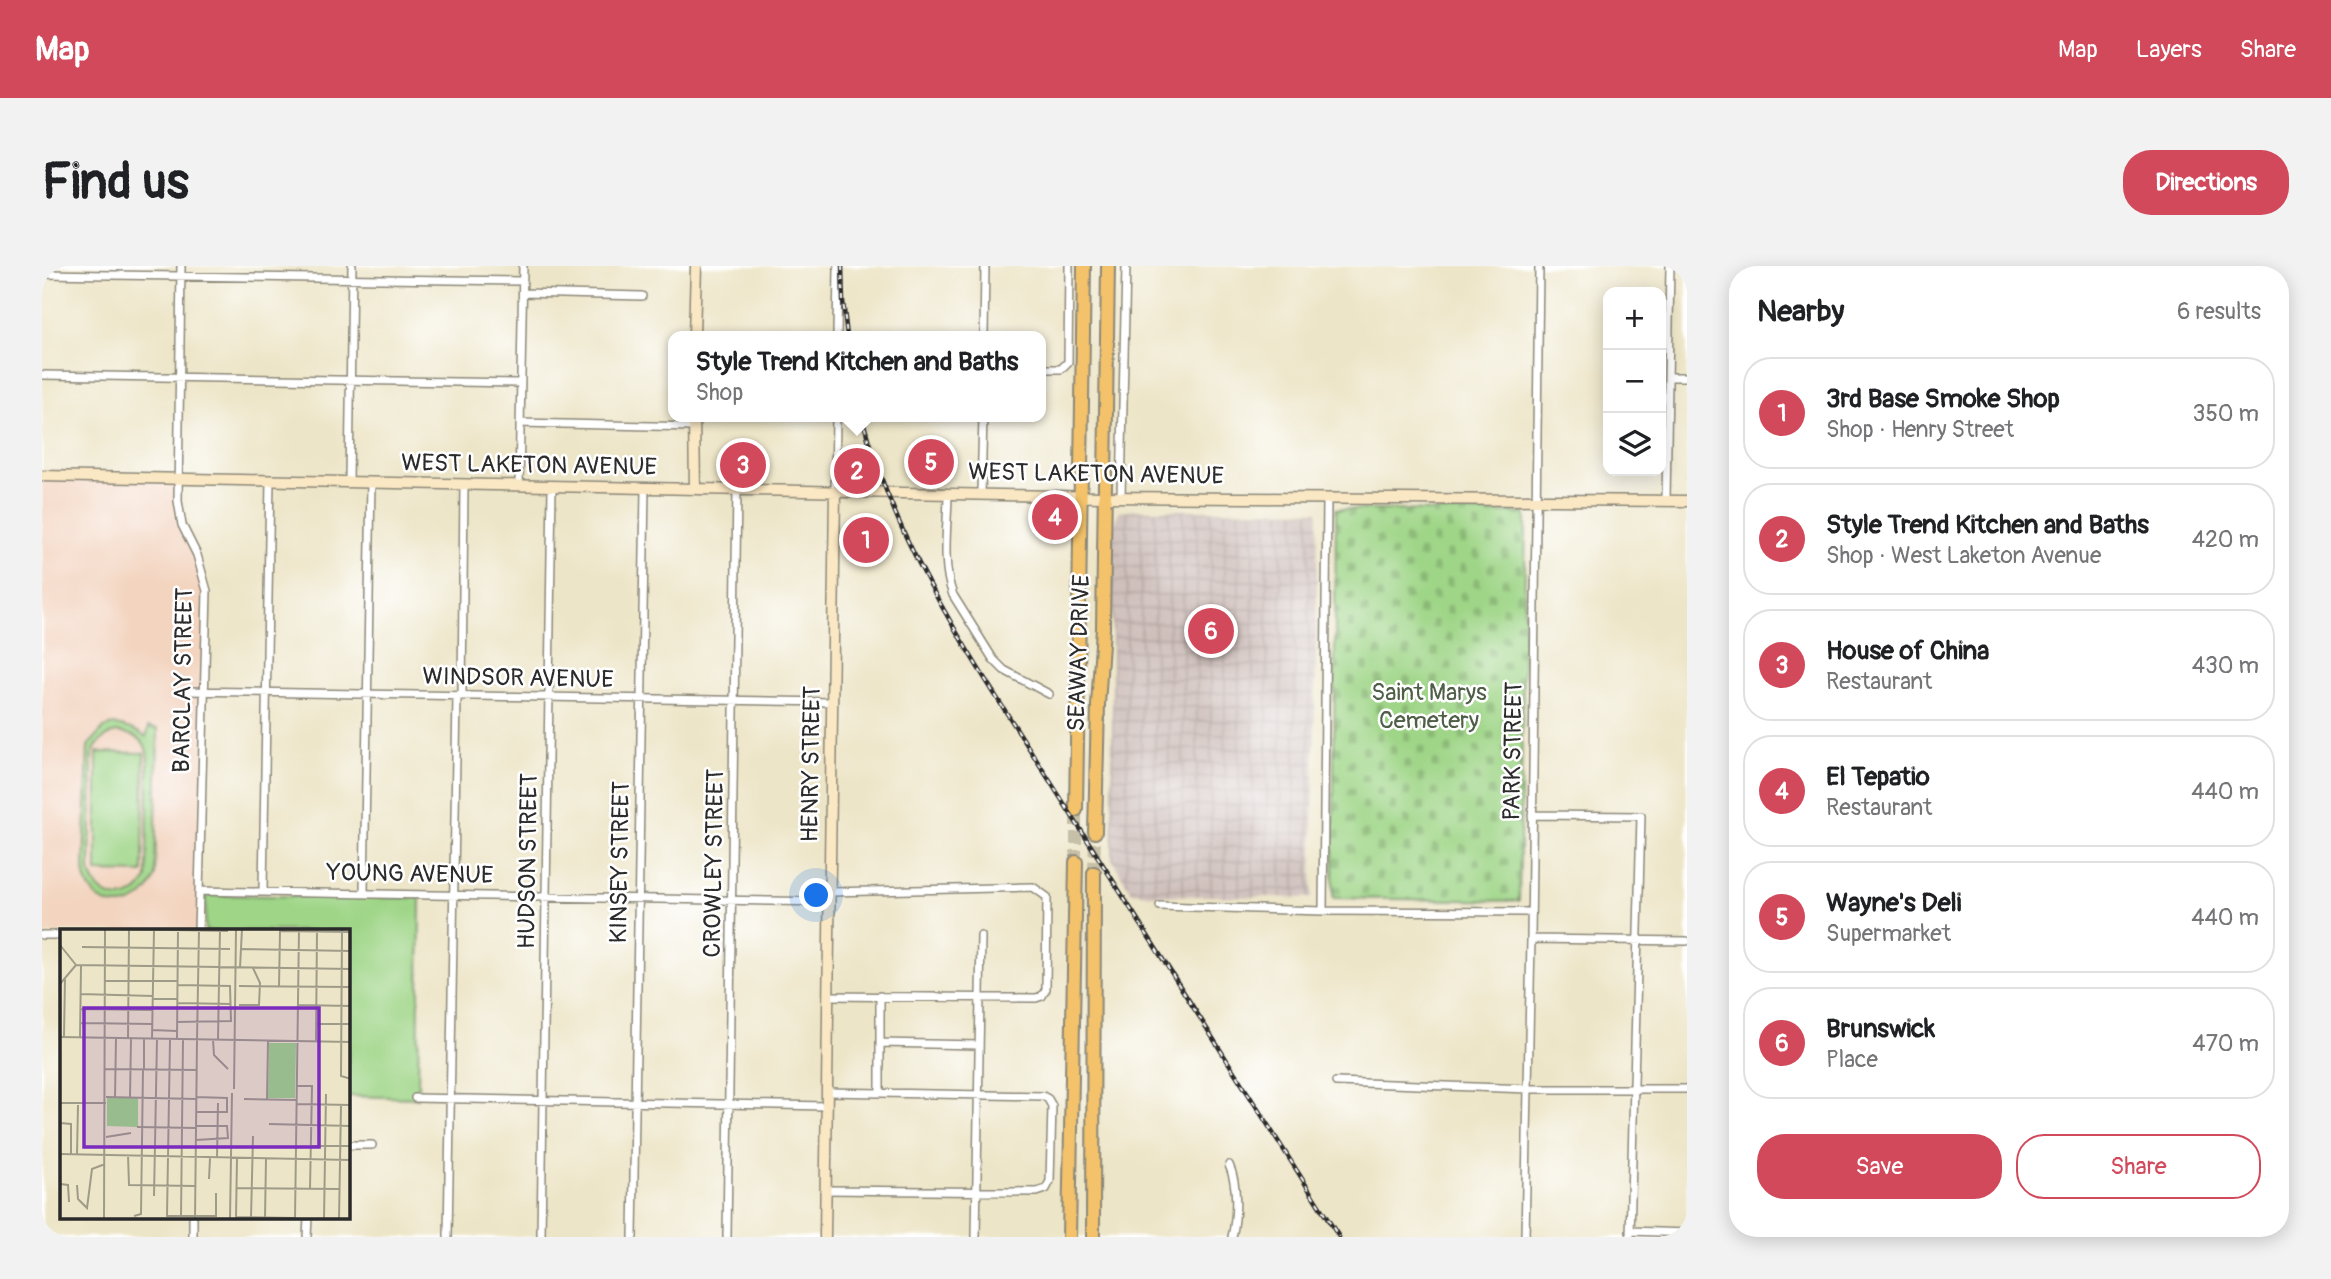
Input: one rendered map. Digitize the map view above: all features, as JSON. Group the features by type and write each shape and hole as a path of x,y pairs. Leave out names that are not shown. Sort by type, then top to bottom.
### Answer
{"highway":[{"name":"SEAWAY DRIVE","path":"1076,810 1084,266"},
{"name":"SEAWAY DRIVE","path":"1095,831 1102,628 1108,266"},
{"path":"1083,328 1092,321 1101,329 1098,468 1104,479"},
{"path":"1079,512 1084,524 1084,636 1087,645 1097,641 1102,628"},
{"path":"1069,1237 1076,862"},
{"path":"1090,1237 1094,873"},
{"path":"1071,1173 1079,1167 1087,1172 1090,1237"}],"main road":[{"path":"694,331 696,266"},
{"path":"694,422 695,489"},
{"name":"WEST LAKETON AVENUE","path":"42,476 1121,497 1687,501"},
{"name":"HENRY STREET","path":"825,1237 835,491"}],"street":[{"name":"BARCLAY STREET","path":"181,266 178,501 182,525 197,555 207,591 198,929"},
{"path":"349,481 352,266"},
{"path":"519,485 526,293 523,266"},
{"path":"837,331 838,266"},
{"path":"984,331 985,266"},
{"path":"1046,369 1064,368 1069,358 1069,266"},
{"path":"1121,497 1126,266"},
{"name":"PARK STREET","path":"1525,1237 1539,266"},
{"path":"1666,500 1670,266"},
{"path":"42,274 523,281"},
{"path":"526,293 642,296"},
{"path":"42,375 521,383"},
{"path":"1668,377 1687,377"},
{"path":"520,423 694,422"},
{"name":"HENRY STREET","path":"835,491 836,422"},
{"path":"981,494 983,422"},
{"path":"263,891 270,480"},
{"path":"364,892 371,482"},
{"path":"449,1237 464,484"},
{"name":"HUDSON STREET","path":"541,1237 552,486"},
{"name":"KINSEY STREET","path":"633,1237 645,488"},
{"name":"CROWLEY STREET","path":"727,1237 737,489"},
{"path":"948,493 947,564 953,595 998,664 1004,670 1049,694"},
{"path":"1323,911 1327,499"},
{"name":"WINDSOR AVENUE","path":"187,691 832,702"},
{"path":"1532,815 1641,816 1630,1234 1687,1233"},
{"name":"YOUNG AVENUE","path":"199,891 733,900 1033,887 1042,891 1047,897 1046,989 1042,996 980,997"},
{"path":"1160,906 1323,911 1531,912"},
{"path":"42,935 60,935"},
{"path":"976,1237 981,936"},
{"path":"1531,940 1687,941"},
{"path":"829,996 980,997"},
{"path":"880,996 880,1092"},
{"path":"880,1043 979,1045"},
{"path":"1336,1083 1528,1089 1687,1089"},
{"path":"825,1189 1037,1192 1046,1189 1050,1176 1052,1106 1048,1099 1039,1095 827,1092"},
{"path":"415,1098 827,1105"},
{"path":"350,1145 372,1145"},
{"path":"1228,1165 1234,1176 1232,1237"}],"shaded area":[{"path":"42,476 179,479 179,513 207,591 198,929 60,929 60,934 42,934"},
{"path":"1120,511 1318,511 1312,898 1155,895 1131,892 1112,859 1112,525"}],"green space":[{"name":"Saint Marys Cemetery","path":"1336,509 1526,513 1519,901 1333,898"},
{"path":"122,726 146,737 149,727 158,729 155,877 148,890 127,904 104,902 94,895 87,884 84,869 88,746 104,728","holes":["113,733 124,733 140,740 147,754 147,878 133,894 116,897 107,895 100,889 90,871 92,755 105,738"]},
{"path":"97,752 144,753 143,873 97,872"},
{"path":"206,895 420,898 418,1098 350,1096 350,929 205,929"}],"tunnel":[{"path":"1076,810 1076,862"},
{"path":"1094,873 1095,832"}],"railway":[{"path":"842,266 846,331"},
{"path":"864,422 877,467 896,515 918,562 969,653 1339,1237"}],"place":[{"name":"Wayne's Deli","path":"931,462"},
{"name":"House of China","path":"743,465"},
{"name":"Style Trend Kitchen and Baths","path":"857,471"},
{"name":"El Tepatio","path":"1055,517"},
{"name":"3rd Base Smoke Shop","path":"866,540"},
{"name":"Brunswick","path":"1211,631"}]}
